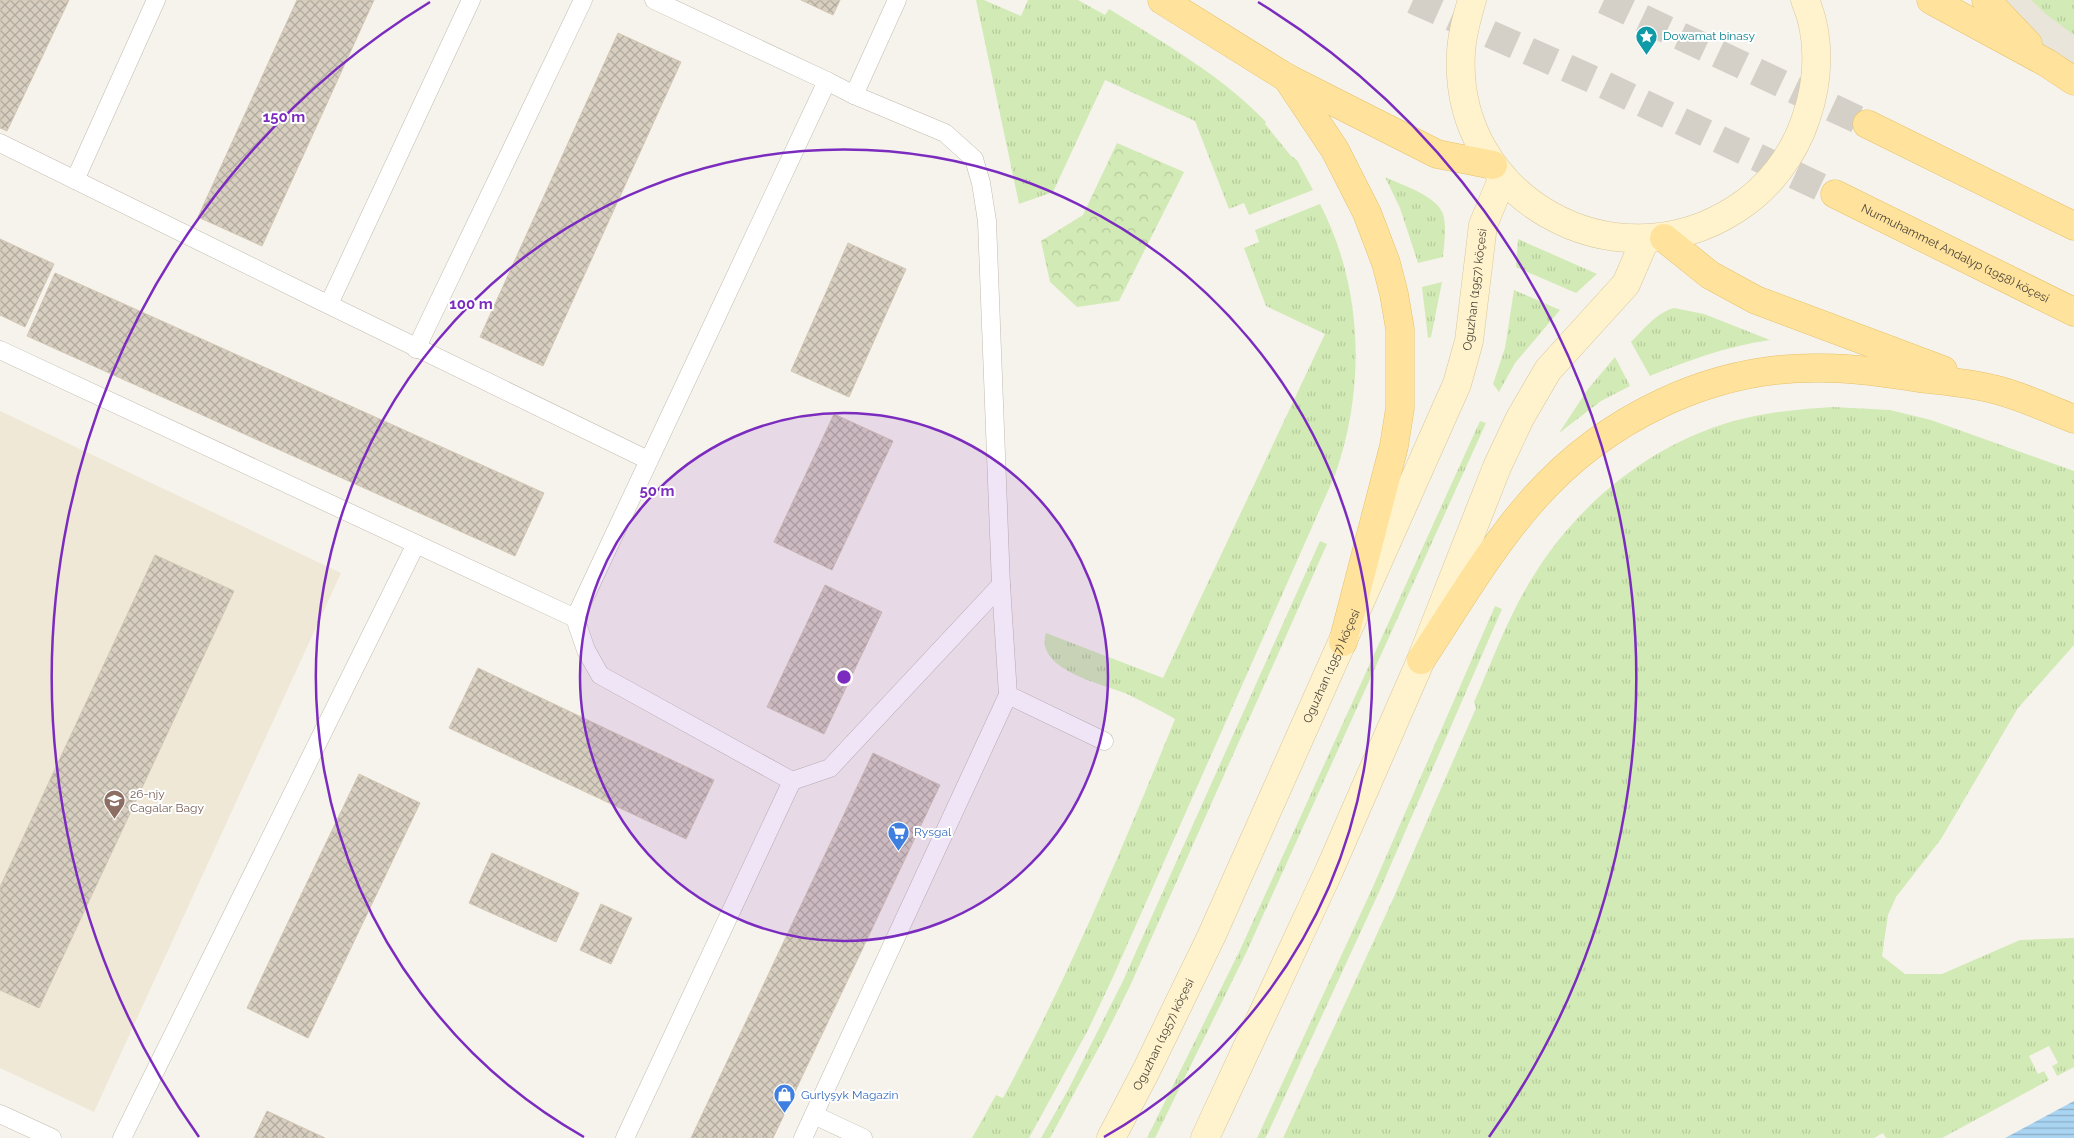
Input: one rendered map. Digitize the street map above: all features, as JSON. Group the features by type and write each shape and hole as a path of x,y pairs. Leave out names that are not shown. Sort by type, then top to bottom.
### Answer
{"main road":[{"path":"1162,0 1287,78 1437,154 1498,171"},
{"path":"1472,0 1465,22 1461,52 1462,82 1468,112 1478,140 1498,171 1521,196 1567,225 1592,234 1618,238 1655,239 1694,231 1722,218 1748,202 1770,181 1788,157 1802,130 1812,101 1816,70 1815,40 1805,0"},
{"path":"1931,0 2046,63 2074,81"},
{"path":"1986,0 2046,63"},
{"path":"1287,78 1335,150 1367,213 1386,263 1400,329 1400,408 1394,446 1343,642"},
{"path":"1866,124 2074,226"},
{"name":"Oguzhan (1957) köçesi","path":"1111,1138 1211,937 1457,384 1469,341 1482,225 1498,171"},
{"name":"Nurmuhammet Andalyp (1958) köçesi","path":"1835,194 2074,312"},
{"path":"1655,239 1710,275 1756,300 2074,419"},
{"path":"1205,1138 1325,880 1421,660 1497,467 1520,418 1548,370 1626,284 1655,239"},
{"path":"1421,660 1490,555 1531,502 1573,460 1618,427 1669,398 1744,375 1785,369 1822,368 1885,373 1994,388"}],"lane":[{"path":"75,180 156,0"},
{"path":"329,304 471,0"},
{"path":"416,349 583,0"},
{"path":"654,0 854,95 945,133 974,160 981,183 987,221 1001,585 1008,695 803,1138"},
{"path":"854,95 896,0"},
{"path":"792,781 600,675 586,650 575,618 827,81"},
{"path":"0,143 329,304 416,349 648,460"},
{"path":"0,350 575,618"},
{"path":"122,1138 416,544"},
{"path":"626,1138 792,781 830,768 1001,585"},
{"path":"1008,695 1104,741"},
{"path":"0,1114 52,1138"},
{"path":"814,1114 863,1138"}],"shaded area":[{"path":"2003,0 2074,0 2074,71 2046,52"},
{"name":"26-njy Cagalar Bagy","path":"0,411 341,573 94,1112 0,1068"}],"green space":[{"path":"976,0 984,0 1021,16 1028,0 1078,0 1105,15 1109,9 1171,47 1230,89 1249,105 1266,122 1265,124 1291,156 1297,160 1313,190 1249,215 1244,203 1229,209 1195,121 1105,80 1053,192 1019,204"},
{"path":"2031,0 2074,0 2074,35 2047,15"},
{"path":"1117,143 1184,172 1119,301 1077,307 1050,282 1041,241 1083,215"},
{"path":"1385,177 1426,196 1439,208 1443,214 1445,224 1443,257 1418,263 1400,208"},
{"path":"1320,204 1334,236 1345,269 1352,303 1355,338 1352,407 1335,475 1113,977 1088,1030 1029,1138 972,1138 996,1095 1003,1098 1073,958 1175,719 1127,694 1073,674 1060,666 1050,657 1045,646 1046,633 1163,678 1325,334 1266,306 1244,248 1259,242 1255,230"},
{"path":"1518,239 1597,274 1576,293 1516,267"},
{"path":"1442,282 1431,337 1428,338 1422,287"},
{"path":"1514,290 1560,310 1515,363 1499,392 1493,384 1505,348"},
{"path":"1674,308 1704,314 1770,340 1709,354 1650,376 1631,342 1656,318"},
{"path":"1615,357 1630,386 1601,401 1559,433 1588,389"},
{"path":"1833,407 1890,410 1931,420 2074,471 2074,645 2018,708 1941,839 1896,897 1888,915 1882,956 1905,974 1942,974 2020,940 2074,938 2074,1067 2057,1076 2052,1066 2058,1063 2049,1046 2029,1056 2038,1074 2044,1071 2049,1080 1942,1138 1886,1138 1883,1133 1874,1138 1283,1138 1393,899 1476,708 1474,702 1509,621 1525,590 1553,547 1599,497 1653,456 1683,440 1714,427 1746,418 1779,412"},
{"path":"1480,421 1486,423 1246,953 1155,1138 1147,1138 1240,950"},
{"path":"1320,541 1327,544 1130,986 1050,1138 1041,1138 1068,1090 1122,983"},
{"path":"1495,606 1502,609 1379,892 1267,1135 1265,1138 1257,1138 1372,889"}],"water":[{"path":"2074,1101 2074,1138 2005,1138"}],"building":[{"path":"0,0 69,0 7,131 0,128"},
{"path":"297,0 374,0 262,246 198,217"},
{"path":"801,0 840,0 833,15"},
{"path":"618,33 681,62 543,366 480,337"},
{"path":"0,239 54,264 25,327 0,315"},
{"path":"848,243 906,269 849,397 791,371"},
{"path":"55,273 544,493 515,556 27,336"},
{"path":"834,414 893,441 832,570 774,542"},
{"path":"155,555 234,591 39,1008 0,990 0,887"},
{"path":"825,585 882,612 824,734 767,707"},
{"path":"478,668 714,780 686,839 449,728"},
{"path":"873,753 940,785 773,1138 691,1138"},
{"path":"359,774 420,803 308,1038 247,1008"},
{"path":"492,853 579,893 556,942 469,903"},
{"path":"601,904 632,918 611,964 580,950"},
{"path":"267,1111 325,1138 254,1138"}],"tunnel":[{"path":"1413,0 1594,80 1835,194"},
{"path":"1604,0 1867,124"}],"place":[{"name":"Dowamat binasy","path":"1647,55"},
{"name":"26-njy Cagalar Bagy","path":"114,820"},
{"name":"Rysgal","path":"898,851"},
{"name":"Gurlyşyk Magazin","path":"785,1114"}]}
